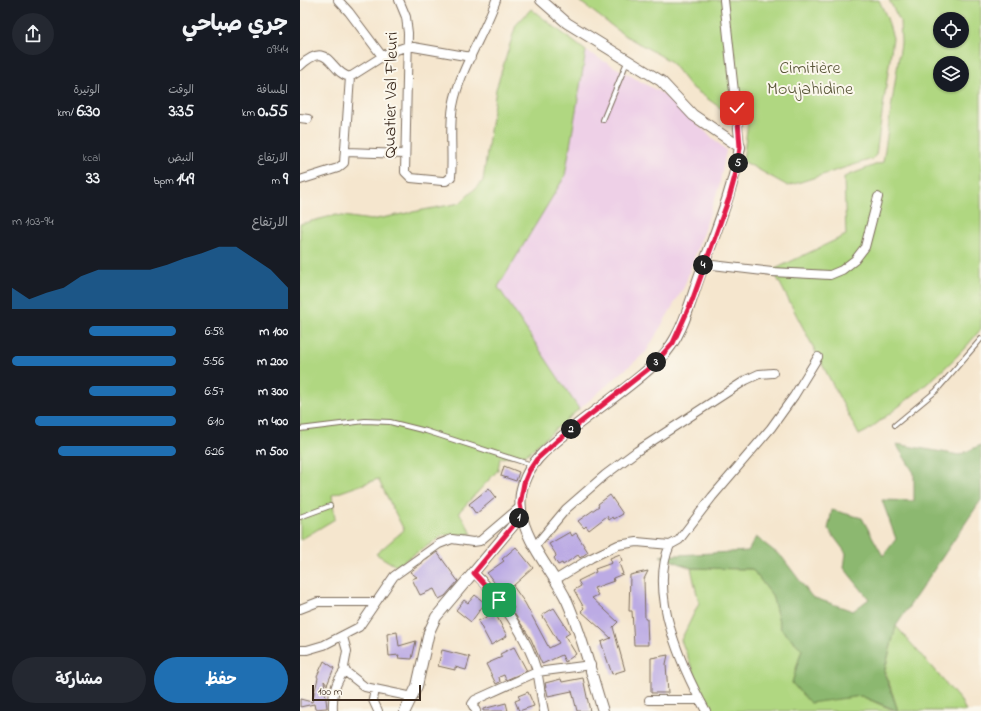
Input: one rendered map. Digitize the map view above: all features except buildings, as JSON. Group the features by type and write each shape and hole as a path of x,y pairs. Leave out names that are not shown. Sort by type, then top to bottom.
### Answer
{"street":[{"path":"338,0 349,12 382,56"},
{"name":"Quatier Val Fleuri","path":"399,0 406,17 408,46 404,154 405,172 409,177 442,181 450,178 452,109 457,91 496,0"},
{"path":"541,0 567,23 660,81 693,115 740,147"},
{"path":"603,711 590,664 567,601 523,524 521,511 524,483 532,465 558,440 652,366 667,351 685,318 729,198 737,169 740,147 724,0"},
{"path":"350,77 382,56 408,46 471,57"},
{"path":"300,65 314,56 322,56 329,59 344,74 350,77"},
{"path":"300,180 340,167 346,161 350,77"},
{"path":"346,152 404,154"},
{"path":"704,264 772,272 830,275 842,270 855,260 865,248 878,197"},
{"path":"706,711 677,646 666,607 662,575 670,545 683,535 712,497 763,439 794,396 818,357"},
{"path":"535,546 576,499 625,459 746,380 759,374 773,373"},
{"path":"404,711 420,676 429,632 434,622 474,573 521,511"},
{"path":"300,650 312,650 343,637 361,624 394,576 436,546 450,539 473,542 480,540 521,511"},
{"path":"555,580 591,558 625,543 637,542 670,545"},
{"path":"474,573 493,591 504,606 533,659 537,672 544,711"},
{"path":"300,609 318,602 375,602"},
{"path":"333,711 332,697 339,678 345,670 347,651 343,637"},
{"path":"476,711 472,704 475,700 537,672 590,664"},
{"path":"345,670 365,687 412,696"},
{"path":"374,688 373,700 378,711"},
{"path":"649,700 700,700"}],"lane":[{"path":"603,120 628,62"},
{"path":"895,425 936,391 981,339"},
{"path":"300,429 365,421 390,422 426,431 532,465"},
{"path":"300,517 330,506"}],"shaded area":[{"path":"586,51 663,94 726,150 719,187 684,287 646,352 579,409 498,287 565,176"}],"green space":[{"name":"Cimitière Moujahidine","path":"578,0 879,0 887,18 893,38 876,155 872,159 788,186 743,161 748,122 726,112 690,86 670,61 624,35"},
{"path":"889,0 981,0 981,329 969,344 927,384 867,431 859,435 773,270 846,235 844,177 883,162 901,43 900,21"},
{"path":"531,9 586,51 565,176 498,287 579,409 527,454 500,458 498,470 459,512 472,534 444,535 396,566 376,554 404,530 378,479 332,495 335,519 300,540 300,224 336,215 371,220 460,203 483,181 496,89 516,25"},
{"path":"896,444 959,455 981,445 981,500 896,626 884,672 898,711 861,696 810,703 792,683 802,649 781,629 772,595 752,569 691,568 660,556 748,551 756,537 782,557 812,597 853,611 869,599 844,568 846,553 828,529 832,510 862,518 883,556 896,539 882,500 914,501 914,473"},
{"path":"691,568 752,569 772,595 781,629 802,649 792,683 810,702 861,696 895,711 709,711 681,640 699,603"},
{"path":"896,626 961,701 966,711 898,711 885,670"}],"route":[{"path":"499,600 488,586 474,573 522,515 520,504 522,490 526,476 532,465 558,440 652,366 673,343 692,301 695,287 722,219 737,169 740,147 737,108"}]}
